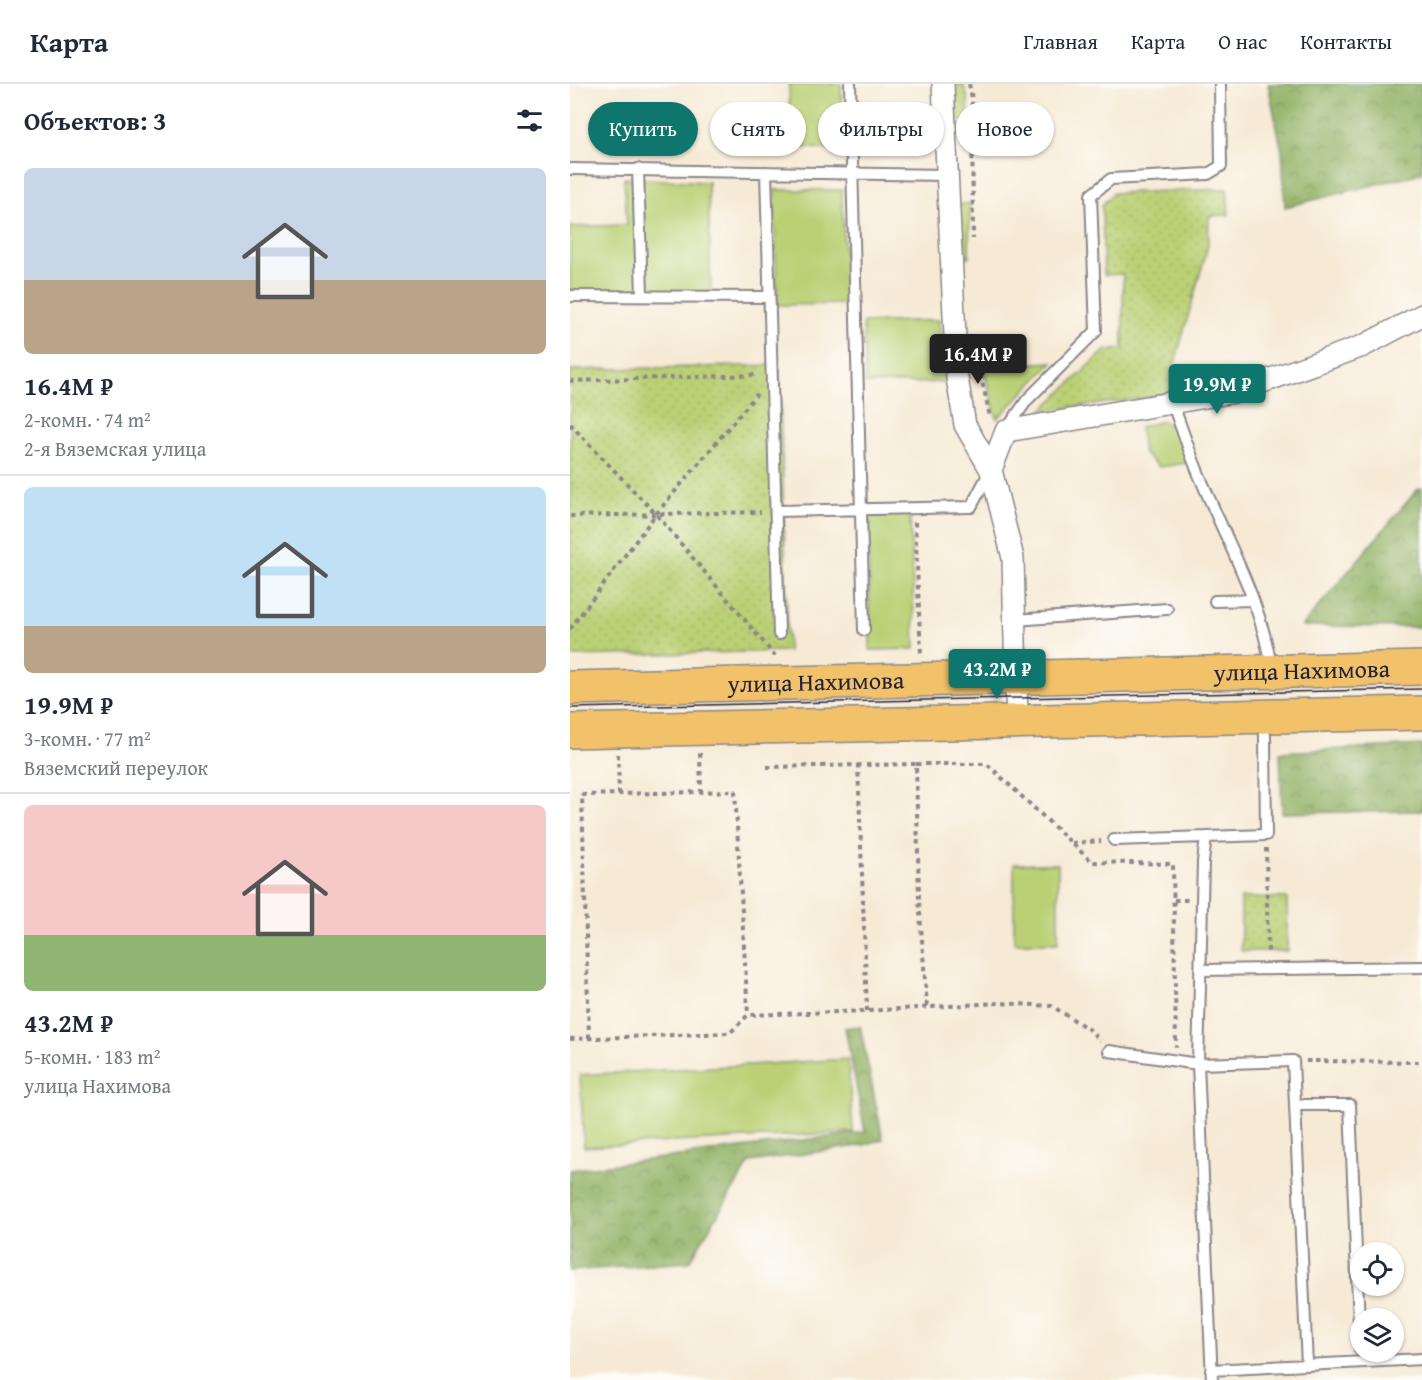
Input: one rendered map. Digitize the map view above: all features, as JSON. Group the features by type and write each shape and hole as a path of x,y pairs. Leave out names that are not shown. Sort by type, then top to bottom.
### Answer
{"main road":[{"name":"улица Нахимова","path":"570,688 1422,668"},
{"name":"улица Нахимова","path":"570,731 1422,713"}],"street":[{"path":"943,84 957,378 965,425 991,470 1012,558 1017,722"},
{"path":"991,470 1002,440 1172,402 1236,392 1363,346 1422,315"}],"lane":[{"path":"850,84 864,630"},
{"path":"1002,440 1027,400 1096,331 1091,195 1111,179 1208,174 1221,166 1220,84"},
{"path":"570,169 946,175"},
{"path":"638,169 642,295"},
{"path":"765,172 779,634"},
{"path":"570,296 769,297"},
{"path":"1172,402 1202,483 1253,600 1269,651 1271,672"},
{"path":"776,511 971,507 991,470"},
{"path":"1215,601 1253,600"},
{"path":"1015,620 1167,609"},
{"path":"1114,840 1266,835 1265,737 1262,716"},
{"path":"1206,837 1203,862 1198,1064 1211,1375 1307,1365 1350,1356"},
{"path":"1200,970 1422,967"},
{"path":"1109,1051 1198,1064 1293,1061 1307,1365"},
{"path":"1295,1105 1350,1105 1359,1308"},
{"path":"1404,1358 1422,1359"}],"path":[{"path":"969,84 972,98 973,241"},
{"path":"978,357 983,391 1002,440"},
{"path":"570,381 772,375"},
{"path":"570,629 656,514 772,375"},
{"path":"570,424 656,514 779,661"},
{"path":"915,508 921,659"},
{"path":"570,516 776,511"},
{"path":"700,749 701,792"},
{"path":"618,751 619,794"},
{"path":"858,764 867,1011"},
{"path":"916,764 919,900 927,1006"},
{"path":"767,767 987,764 1092,862 1173,864 1176,1061"},
{"path":"589,1038 582,795 735,791 748,1015"},
{"path":"1266,835 1269,969"},
{"path":"1072,843 1114,840"},
{"path":"570,1039 730,1033 748,1015 998,1003 1053,1006 1090,1030 1109,1051"},
{"path":"1293,1061 1422,1062"}],"green space":[{"path":"789,84 841,84 842,102 818,102 818,149 806,148 806,102 789,102"},
{"path":"958,84 963,84 968,99 968,102 956,102 956,120 955,120 954,90"},
{"path":"1268,84 1422,84 1422,173 1285,207 1282,151"},
{"path":"624,178 708,182 711,293 570,292 570,227 627,225"},
{"path":"1227,189 1229,215 1209,216 1208,246 1173,369 1180,394 1041,411 1106,350 1123,349 1123,274 1104,275 1102,205 1113,193"},
{"path":"774,190 842,190 846,304 777,305"},
{"path":"970,203 969,257 957,257 956,205"},
{"path":"939,320 945,382 866,384 863,323"},
{"path":"1053,362 997,419 983,367"},
{"path":"779,365 788,651 570,656 570,370"},
{"path":"1163,421 1181,439 1187,463 1159,467 1143,453 1140,427"},
{"path":"1422,488 1422,627 1302,626 1417,490"},
{"path":"910,513 915,649 870,650 868,515"},
{"path":"1422,745 1422,811 1282,813 1280,752"},
{"path":"1014,864 1058,864 1058,943 1014,943"},
{"path":"1241,898 1287,898 1287,951 1241,951"},
{"path":"860,1026 883,1139 864,1145 750,1162 689,1262 570,1271 570,1170 865,1132 845,1028"},
{"path":"848,1059 853,1132 584,1147 580,1075"}],"tram line":[{"path":"570,708 1422,689"}]}
